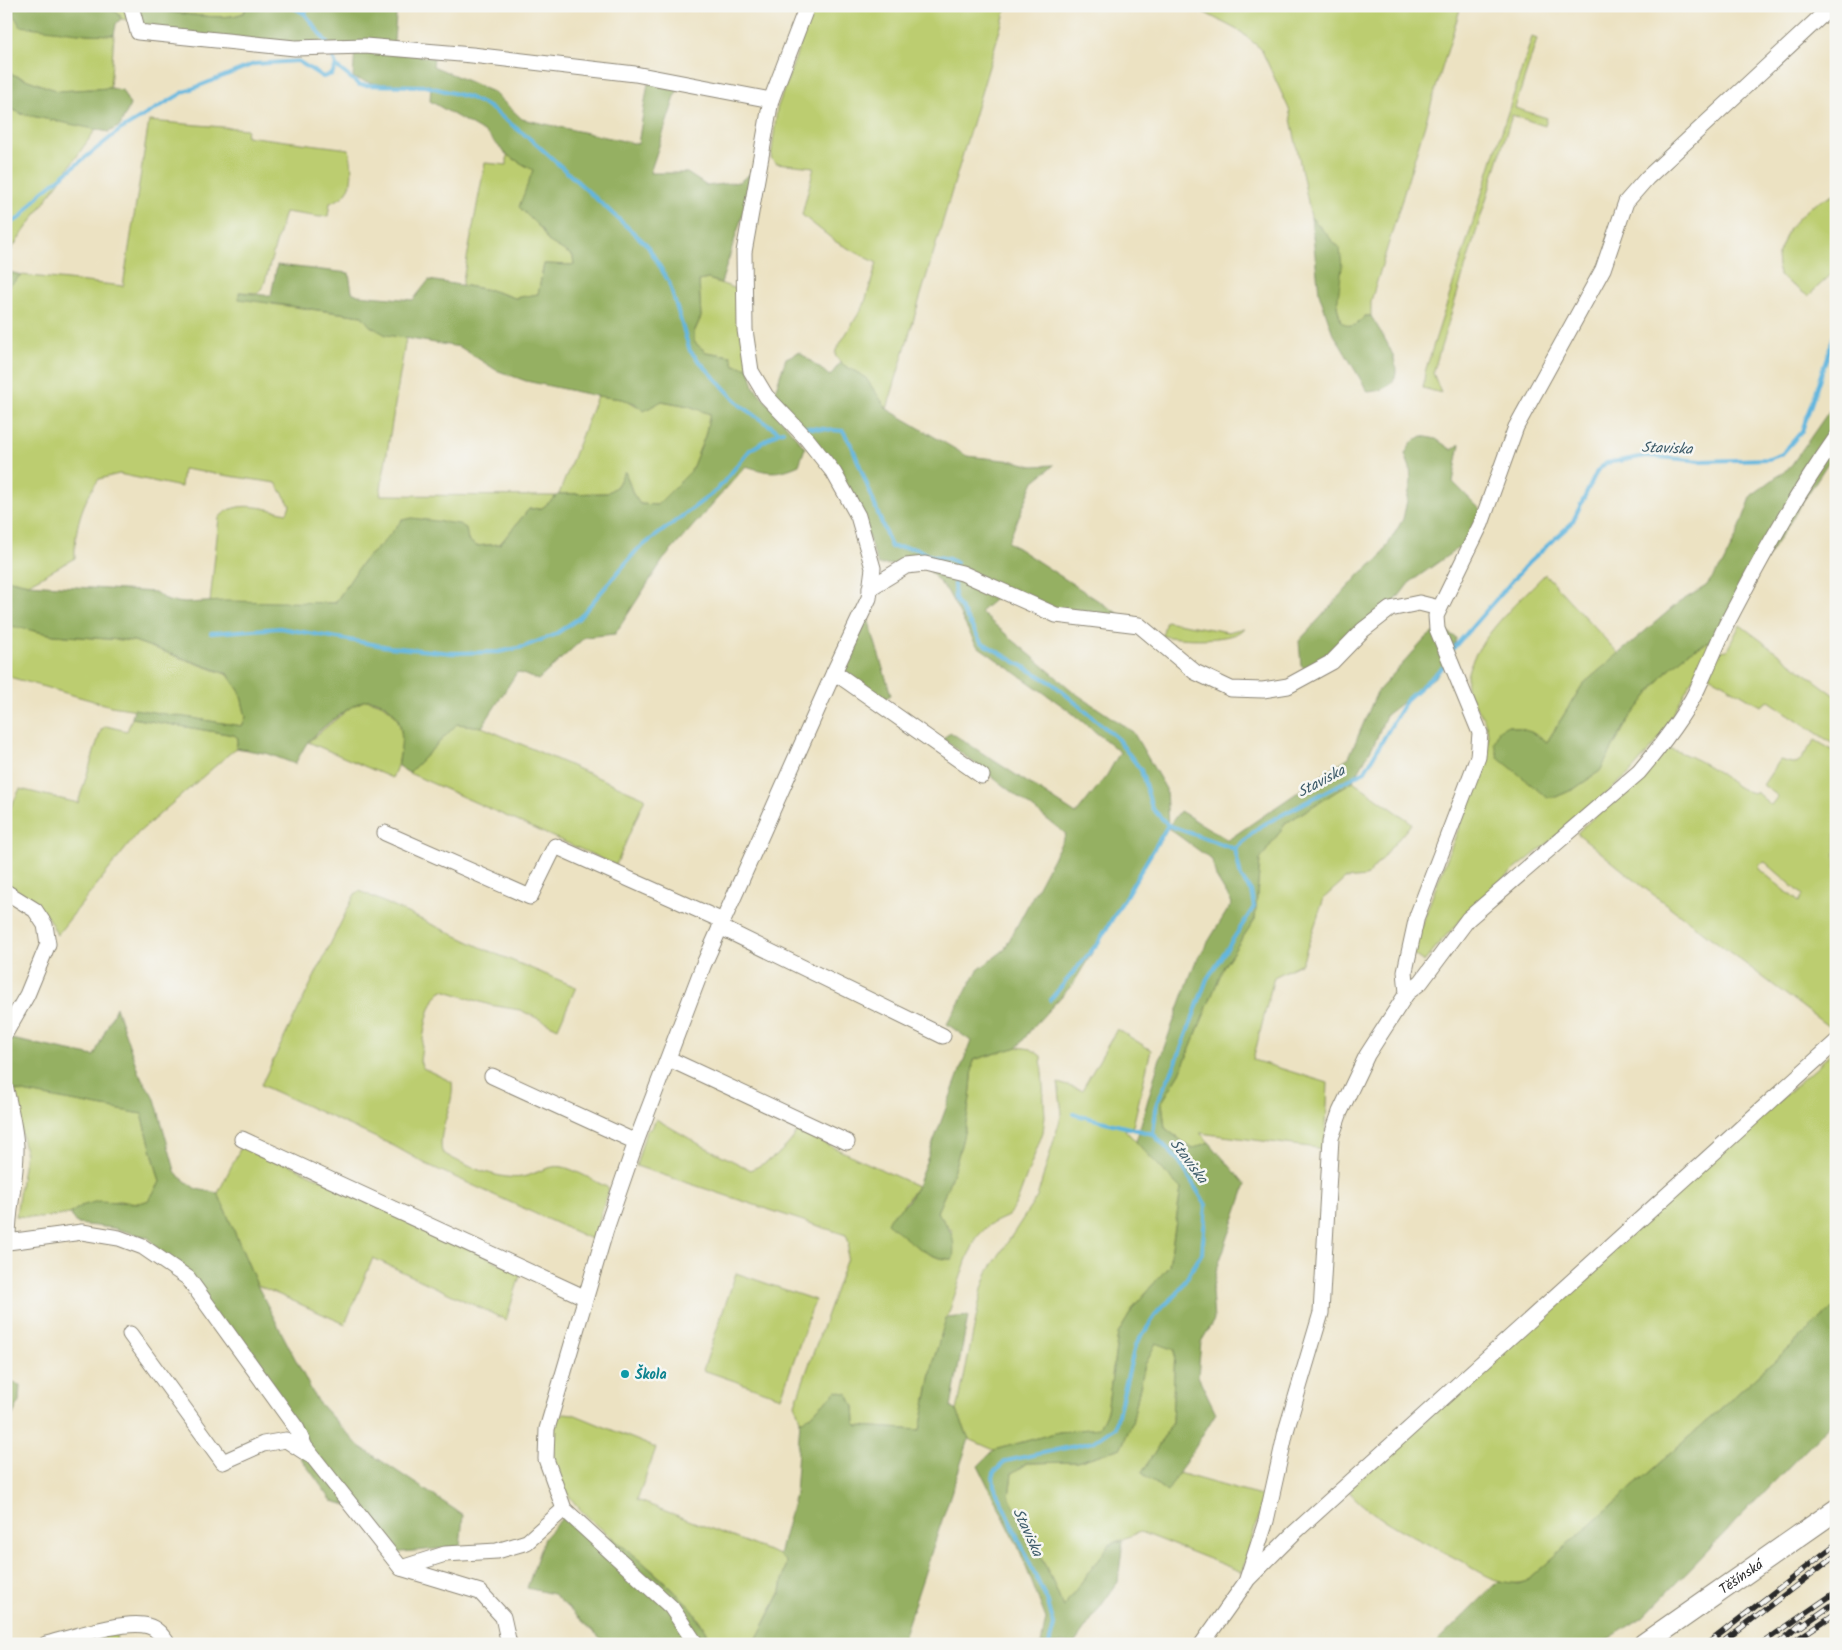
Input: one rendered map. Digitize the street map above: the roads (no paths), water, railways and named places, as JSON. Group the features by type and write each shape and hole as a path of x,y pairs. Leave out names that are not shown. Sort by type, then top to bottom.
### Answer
{"main road":[{"name":"Těšínská","path":"1644,1644 1836,1510"}],"street":[{"path":"131,6 138,32 295,48 366,46 472,55 635,74 771,100"},
{"path":"696,1644 671,1606 564,1509 546,1459 547,1429 584,1298 636,1142 721,924 869,598 873,568 858,516 834,473 807,439 766,396 751,371 745,330 744,252 771,100 807,6"},
{"path":"1407,993 1405,971 1417,916 1478,756 1480,733 1437,629 1439,608 1481,524 1516,427 1603,269 1626,202 1647,178 1832,6"},
{"path":"1246,1582 1266,1521 1286,1431 1321,1313 1331,1138 1340,1112 1367,1055 1407,993 1421,982 1468,919 1639,772 1660,748 1701,682 1710,658 1777,528 1801,488 1836,438"},
{"path":"870,588 906,566 925,564 962,573 1056,615 1139,625 1194,672 1231,689 1263,690 1288,686 1332,662 1363,630 1390,609 1419,603 1439,608"},
{"path":"834,672 982,776"},
{"path":"385,833 530,897 555,846 721,924 943,1036"},
{"path":"6,892 35,910 45,926 48,944 27,995 6,1032"},
{"path":"1202,1644 1246,1582 1294,1533 1836,1042"},
{"path":"669,1059 847,1142"},
{"path":"492,1076 636,1142"},
{"path":"6,1090 16,1146 15,1176 7,1218 7,1242 82,1232 119,1238 142,1246 188,1278 296,1429 312,1457 401,1568 480,1592 503,1617 509,1644"},
{"path":"242,1139 584,1298"},
{"path":"130,1334 223,1462 263,1444 286,1440 312,1457"},
{"path":"401,1568 445,1554 497,1551 527,1542 564,1509"},
{"path":"46,1644 134,1623 150,1626 168,1644"}],"waterway":[{"path":"291,6 305,14 327,43"},
{"path":"305,14 307,6"},
{"path":"333,57 336,66 359,85 426,86 468,97 489,107 534,142 647,245 669,282 690,351 740,405 779,432 783,431"},
{"path":"6,226 20,218 42,192 120,130 184,92 254,64 298,61 323,77 332,74 336,66"},
{"name":"Staviska","path":"1451,651 1526,565 1572,523 1597,471 1606,463 1646,456 1702,461 1769,459 1782,454 1802,431 1836,330"},
{"path":"803,427 843,431 852,446 891,547 916,548 927,555 949,559 956,563"},
{"path":"211,633 280,628 389,647 452,653 499,652 523,647 554,635 579,618 637,550 717,490 750,450 779,432"},
{"path":"954,584 955,599 981,642 1052,683 1116,737 1141,770 1152,808 1168,825 1235,849"},
{"name":"Staviska","path":"1049,1644 1054,1625 1048,1603 994,1486 993,1473 1006,1461 1093,1442 1115,1427 1135,1346 1159,1310 1177,1294 1202,1253 1206,1205 1179,1161 1153,1134 1157,1102 1175,1065 1207,979 1254,907 1251,891 1241,877 1235,849 1259,827 1365,771 1406,700 1443,667"},
{"path":"1050,1000 1098,943 1168,825"},
{"path":"1073,1114 1153,1134"}],"railway":[{"path":"1707,1644 1836,1544"},
{"path":"1720,1644 1836,1555"},
{"path":"1761,1644 1836,1592"},
{"path":"1799,1628 1836,1602"},
{"path":"1790,1644 1836,1613"},
{"path":"1778,1644 1802,1623"}],"place":[{"name":"Škola","path":"625,1374"}]}
